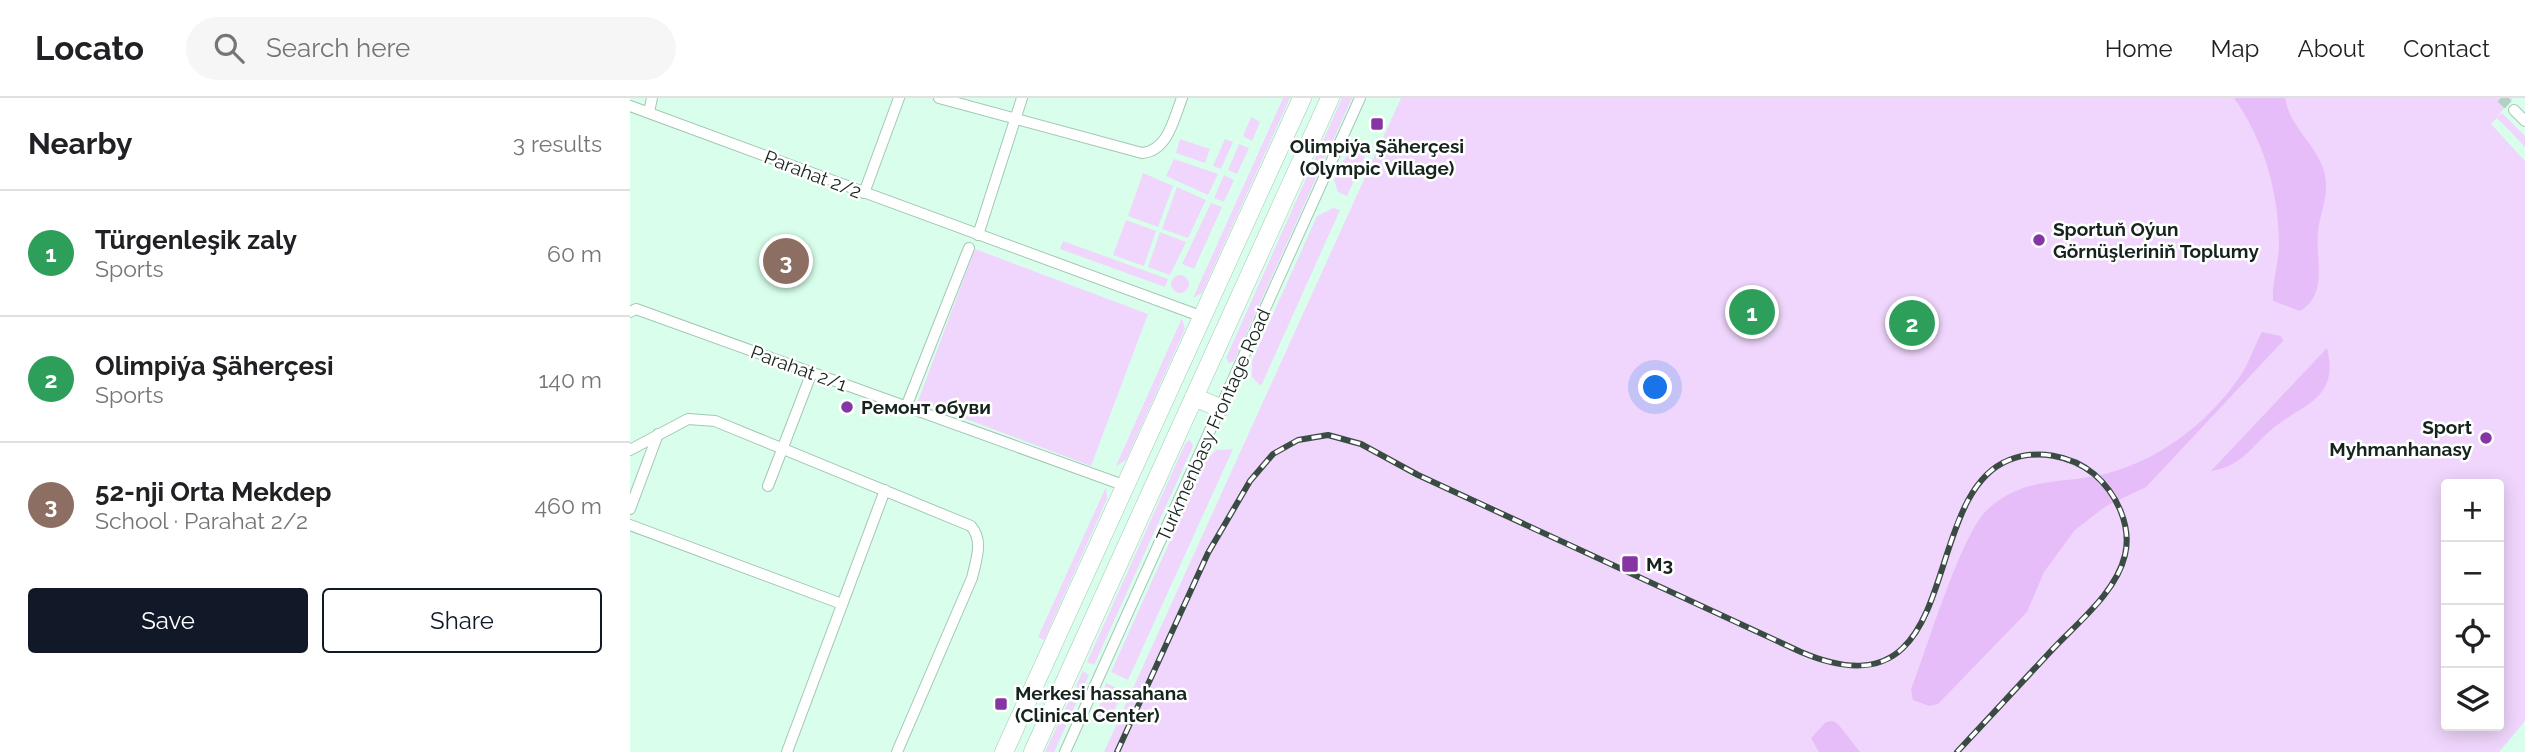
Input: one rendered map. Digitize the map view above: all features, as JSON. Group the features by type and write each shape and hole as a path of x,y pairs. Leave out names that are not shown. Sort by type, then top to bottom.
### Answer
{"main road":[{"path":"1004,752 1302,98"},
{"path":"1033,752 1330,98"},
{"path":"1194,397 1220,408"}],"street":[{"path":"649,112 652,98"},
{"path":"864,193 899,98"},
{"path":"939,98 1142,153 1150,153 1164,141 1182,98"},
{"path":"978,235 1022,98"},
{"name":"Turkmenbasy Frontage Road","path":"1065,752 1360,98"},
{"name":"Parahat 2/2","path":"630,106 1203,317"},
{"path":"2514,110 2525,121"},
{"path":"906,407 969,248"},
{"name":"Parahat 2/1","path":"630,312 636,309 1126,486"},
{"path":"768,486 812,372"},
{"path":"630,450 688,419 715,421 971,526 978,533 979,550 972,578 897,752"},
{"path":"630,509 658,434"},
{"path":"790,751 885,490"},
{"path":"630,525 842,604"}],"shaded area":[{"path":"1283,98 1290,98 1202,293 1193,298"},
{"path":"1342,98 1352,98 1234,361 1229,363 1226,358"},
{"path":"1401,98 2513,98 2496,118 2502,113 2525,136 2525,147 2497,118 2491,124 2525,161 2525,721 2499,752 1104,752"},
{"path":"2234,98 2285,98 2292,118 2323,168 2326,192 2318,231 2318,285 2309,304 2300,311 2273,301 2279,247 2273,188 2254,132"},
{"path":"1251,117 1260,122 1252,141 1243,136"},
{"path":"1180,139 1210,149 1205,163 1176,153"},
{"path":"1225,139 1233,142 1221,169 1213,166"},
{"path":"1357,143 1369,147 1347,196 1338,192 1334,180 1342,162"},
{"path":"1239,144 1249,148 1237,174 1228,170"},
{"path":"1174,159 1218,174 1208,195 1166,176"},
{"path":"1143,173 1173,186 1158,227 1128,216"},
{"path":"1224,175 1234,180 1224,202 1214,198"},
{"path":"1177,187 1206,200 1188,238 1162,229"},
{"path":"1211,203 1222,207 1194,269 1182,264"},
{"path":"1333,208 1340,210 1261,386 1252,377 1252,361 1317,216"},
{"path":"1126,220 1156,231 1144,266 1113,255"},
{"path":"1160,232 1186,242 1170,275 1148,267"},
{"path":"1063,241 1168,279 1165,287 1060,249"},
{"path":"975,249 1148,314 1091,466 918,401"},
{"path":"1180,275 1186,278 1189,284 1186,290 1180,293 1174,290 1171,284 1174,278"},
{"path":"1182,318 1185,329 1126,460 1116,466"},
{"path":"2262,332 2281,336 2283,341 2146,487 2106,506 2075,530 2044,572 2027,612 1938,704 1929,706 1913,700 1911,690 1955,567 1977,523 1987,510 1999,500 2025,487 2096,476 2139,462 2159,452 2196,425 2228,393 2244,370"},
{"path":"2327,348 2330,365 2328,379 2316,399 2272,429 2238,461 2211,471"},
{"path":"1190,440 1193,446 1094,665 1087,662 1186,442"},
{"path":"1233,449 1128,680 1111,672 1207,459 1216,450"},
{"path":"1106,487 1107,499 1044,640 1038,637"},
{"path":"1083,671 1089,675 1054,752 1045,752"},
{"path":"1106,683 1123,691 1109,722 1097,716"},
{"path":"1833,721 1860,752 1819,752 1811,738 1826,722"}],"tunnel":[{"path":"2501,98 2514,110"}],"railway":[{"path":"1117,752 1208,553 1250,481 1273,454 1298,440 1328,435 1361,444 1418,475 1801,652 1854,666 1891,657 1916,632 1933,596 1961,516 1980,482 2009,460 2030,455 2064,458 2085,467 2109,490 2124,521 2127,544 2120,569 2094,607 1957,752"}],"place":[{"name":"Olimpiýa Şäherçesi (Olympic Village)","path":"1377,124"},
{"name":"Sportuň Oýun Görnüşleriniň Toplumy","path":"2039,240"},
{"name":"52-nji Orta Mekdep","path":"786,261"},
{"name":"Türgenleşik zaly","path":"1752,312"},
{"name":"Olimpiýa Şäherçesi","path":"1912,323"},
{"name":"Ремонт обуви","path":"847,407"},
{"name":"Sport Myhmanhanasy","path":"2486,438"},
{"name":"M3","path":"1630,564"},
{"name":"Merkesi hassahana (Clinical Center)","path":"1001,704"}]}
